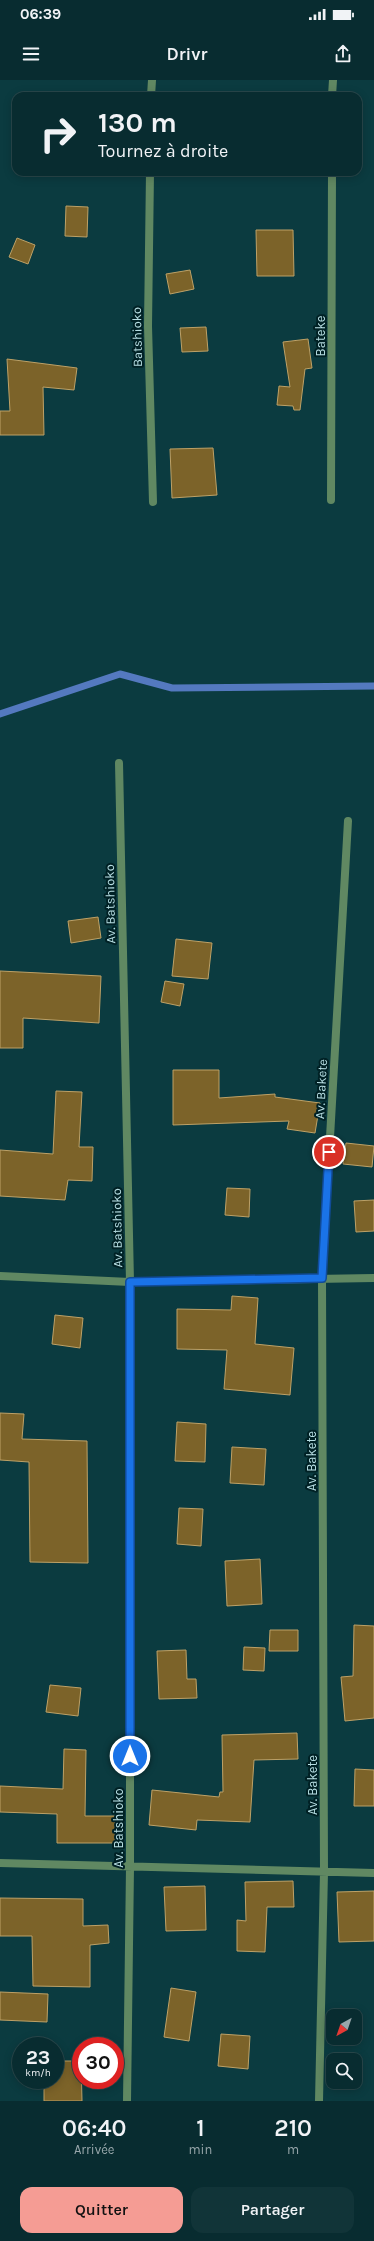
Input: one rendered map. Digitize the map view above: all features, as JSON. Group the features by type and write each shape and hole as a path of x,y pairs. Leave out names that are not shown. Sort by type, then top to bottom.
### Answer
{"street":[{"path":"151,92 152,80"},
{"path":"332,92 333,80"},
{"name":"Batshioko","path":"150,176 148,326 152,502"},
{"name":"Bateke","path":"331,500 332,176"},
{"name":"Av. Batshioko","path":"119,763 130,1282 130,1867 127,2101"},
{"name":"Av. Bakete","path":"319,2101 324,1872 322,1278 348,821"},
{"path":"0,1276 130,1282 374,1278"},
{"path":"0,1863 374,1873"}],"building":[{"path":"66,206 88,207 87,237 65,236"},
{"path":"256,230 293,230 294,276 257,276"},
{"path":"17,238 35,245 28,264 9,257"},
{"path":"190,270 194,289 170,294 166,274"},
{"path":"206,327 208,351 182,352 180,328"},
{"path":"308,339 312,368 305,369 300,410 294,410 293,406 277,405 279,386 290,387 283,342"},
{"path":"7,359 77,368 74,390 43,387 44,435 0,435 0,411 10,411"},
{"path":"213,448 217,495 172,498 170,449"},
{"path":"98,917 101,938 71,943 68,921"},
{"path":"176,939 212,943 208,979 172,976"},
{"path":"0,971 101,976 99,1023 23,1018 23,1048 0,1048"},
{"path":"165,981 184,984 180,1006 161,1002"},
{"path":"173,1070 219,1070 219,1098 275,1094 275,1097 320,1103 315,1133 287,1129 289,1121 173,1125"},
{"path":"56,1091 82,1092 79,1147 93,1147 92,1181 68,1180 65,1200 0,1196 0,1150 53,1154"},
{"path":"346,1143 374,1146 372,1167 343,1164"},
{"path":"227,1188 250,1189 249,1217 225,1215"},
{"path":"374,1200 374,1231 356,1232 354,1201"},
{"path":"232,1296 258,1298 255,1344 294,1348 290,1395 224,1389 227,1350 177,1349 177,1309 231,1310"},
{"path":"55,1315 83,1318 80,1348 52,1344"},
{"path":"0,1413 24,1414 22,1439 87,1441 88,1563 30,1562 29,1462 0,1460"},
{"path":"177,1422 206,1424 205,1462 175,1461"},
{"path":"232,1447 266,1449 264,1485 230,1483"},
{"path":"179,1508 203,1509 201,1546 177,1544"},
{"path":"260,1559 262,1604 227,1606 225,1561"},
{"path":"354,1625 374,1626 374,1718 345,1721 341,1677 353,1676"},
{"path":"270,1630 298,1630 298,1651 269,1651"},
{"path":"244,1647 265,1648 264,1671 243,1670"},
{"path":"186,1650 187,1679 196,1679 197,1698 159,1699 157,1651"},
{"path":"50,1685 81,1688 78,1716 46,1712"},
{"path":"297,1733 298,1759 254,1760 250,1822 197,1820 196,1830 149,1825 152,1790 219,1797 220,1792 223,1792 222,1735"},
{"path":"64,1749 86,1750 85,1816 115,1816 115,1843 57,1843 57,1814 0,1812 0,1786 63,1789"},
{"path":"355,1769 374,1770 374,1806 354,1806"},
{"path":"293,1881 294,1907 267,1907 265,1952 237,1951 237,1920 246,1921 245,1882"},
{"path":"205,1886 206,1930 166,1931 164,1887"},
{"path":"374,1891 374,1941 339,1942 337,1892"},
{"path":"0,1898 83,1899 83,1926 108,1925 109,1943 90,1945 90,1987 33,1986 32,1936 0,1936"},
{"path":"171,1988 196,1992 189,2041 164,2037"},
{"path":"0,1992 48,1994 47,2022 0,2020"},
{"path":"221,2034 250,2036 248,2069 218,2066"},
{"path":"64,2061 72,2061 72,2089 82,2089 82,2101 44,2101 44,2089 64,2089"}],"waterway":[{"path":"0,714 120,674 172,688 374,686"}],"route":[{"path":"130,1756 130,1282 322,1278 329,1152"}]}
